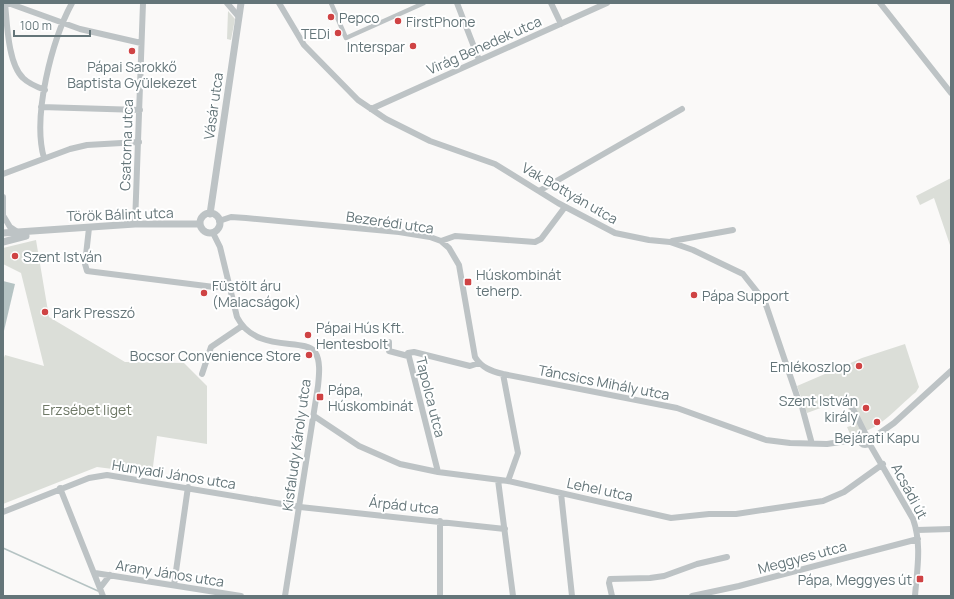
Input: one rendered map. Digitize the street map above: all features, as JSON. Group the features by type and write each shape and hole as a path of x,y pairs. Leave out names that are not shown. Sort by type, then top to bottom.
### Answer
{"street":[{"path":"45,90 24,79 18,72 6,34 7,3 62,23 141,43"},
{"path":"44,158 40,130 41,108 56,36 72,3"},
{"name":"Csatorna utca","path":"135,224 143,3"},
{"path":"227,3 239,17"},
{"name":"Vásár utca","path":"210,214 241,3"},
{"name":"Vak Bottyán utca","path":"279,3 304,44 358,100 408,131 430,141 495,164 565,207 615,233 649,240 670,242 693,250 743,274 765,302 796,396 802,407 812,444"},
{"path":"331,3 346,38 424,3"},
{"path":"457,3 478,60"},
{"path":"551,3 561,24"},
{"name":"Virág Benedek utca","path":"371,109 607,3"},
{"path":"880,3 951,93"},
{"path":"41,108 140,110"},
{"path":"539,191 682,109"},
{"path":"3,174 70,149 87,145 139,142"},
{"path":"3,197 3,218 10,227 20,234"},
{"name":"Bezerédi utca","path":"219,221 231,217 246,218 399,232 430,237 441,241 454,236 535,242 541,239 565,207"},
{"path":"210,214 216,216 219,221 218,228 213,232 204,232 200,224 202,218 210,214"},
{"name":"Török Bálint utca","path":"3,233 20,234 135,224 200,224"},
{"path":"89,228 85,266 87,270 214,287 229,286"},
{"path":"670,242 733,230"},
{"name":"Török Bálint utca","path":"3,242 42,231"},
{"path":"202,374 211,347 242,326 237,317 220,247 213,232"},
{"path":"3,237 11,239"},
{"path":"441,241 449,248 459,265 475,357 480,363"},
{"name":"Kisfaludy Károly utca","path":"242,326 249,333 261,339 309,348 315,353 318,362 319,380 314,416 285,596"},
{"path":"389,342 389,351 408,356"},
{"name":"Tapolca utca","path":"438,472 408,353 414,352 470,366 480,363"},
{"name":"Táncsics Mihály utca","path":"480,363 487,370 503,374 677,408 766,440 812,444 866,440"},
{"path":"866,440 894,423 951,371"},
{"path":"503,374 518,453 508,481"},
{"name":"Acsádi út","path":"852,407 866,440 883,464 913,519 917,530 919,555 915,596"},
{"name":"Lehel utca","path":"314,416 350,441 378,456 400,464 438,472 508,481 671,518 709,514 736,514 824,500 844,492 883,464"},
{"name":"Hunyadi János utca","path":"3,512 60,488 89,478 107,475 188,487 300,507"},
{"path":"498,480 513,596"},
{"path":"174,585 188,487"},
{"path":"60,488 103,596"},
{"path":"561,493 572,596"},
{"name":"Árpád utca","path":"300,507 505,529"},
{"path":"440,521 440,596"},
{"path":"917,530 951,530"},
{"name":"Meggyes utca","path":"692,596 739,586 918,539"},
{"path":"612,596 609,583 610,579 650,578 664,576 697,564 727,557"},
{"name":"Arany János utca","path":"95,573 241,596"},
{"path":"100,588 110,575"}],"green space":[{"path":"228,11 235,19 231,40 227,39"},
{"path":"951,178 951,248 934,198 920,205 916,196"},
{"name":"Erzsébet liget","path":"36,240 49,317 125,362 184,363 207,386 207,444 157,436 152,474 97,467 3,504 3,360 5,355 44,366 21,273 3,264 3,248"},
{"path":"905,344 919,387 916,392 886,419 869,430 850,434 847,427 854,425 845,399 807,413 797,386 862,358"}],"shaded area":[{"path":"3,281 15,284 3,335"}],"waterway":[{"path":"3,548 98,591"}],"place":[{"name":"Pepco","path":"331,17"},
{"name":"FirstPhone","path":"398,21"},
{"name":"TEDi","path":"338,33"},
{"name":"Interspar","path":"413,46"},
{"name":"Pápai Sarokkő Baptista Gyülekezet","path":"132,51"},
{"name":"Szent István","path":"15,256"},
{"name":"Húskombinát teherp.","path":"468,282"},
{"name":"Füstölt áru (Malacságok)","path":"204,293"},
{"name":"Pápa Support","path":"694,295"},
{"name":"Park Presszó","path":"45,312"},
{"name":"Pápai Hús Kft. Hentesbolt","path":"308,335"},
{"name":"Bocsor Convenience Store","path":"309,355"},
{"name":"Emlékoszlop","path":"859,366"},
{"name":"Pápa, Húskombinát","path":"320,397"},
{"name":"Szent István király","path":"866,408"},
{"name":"Bejárati Kapu","path":"877,422"},
{"name":"Pápa, Meggyes út","path":"920,579"}]}
